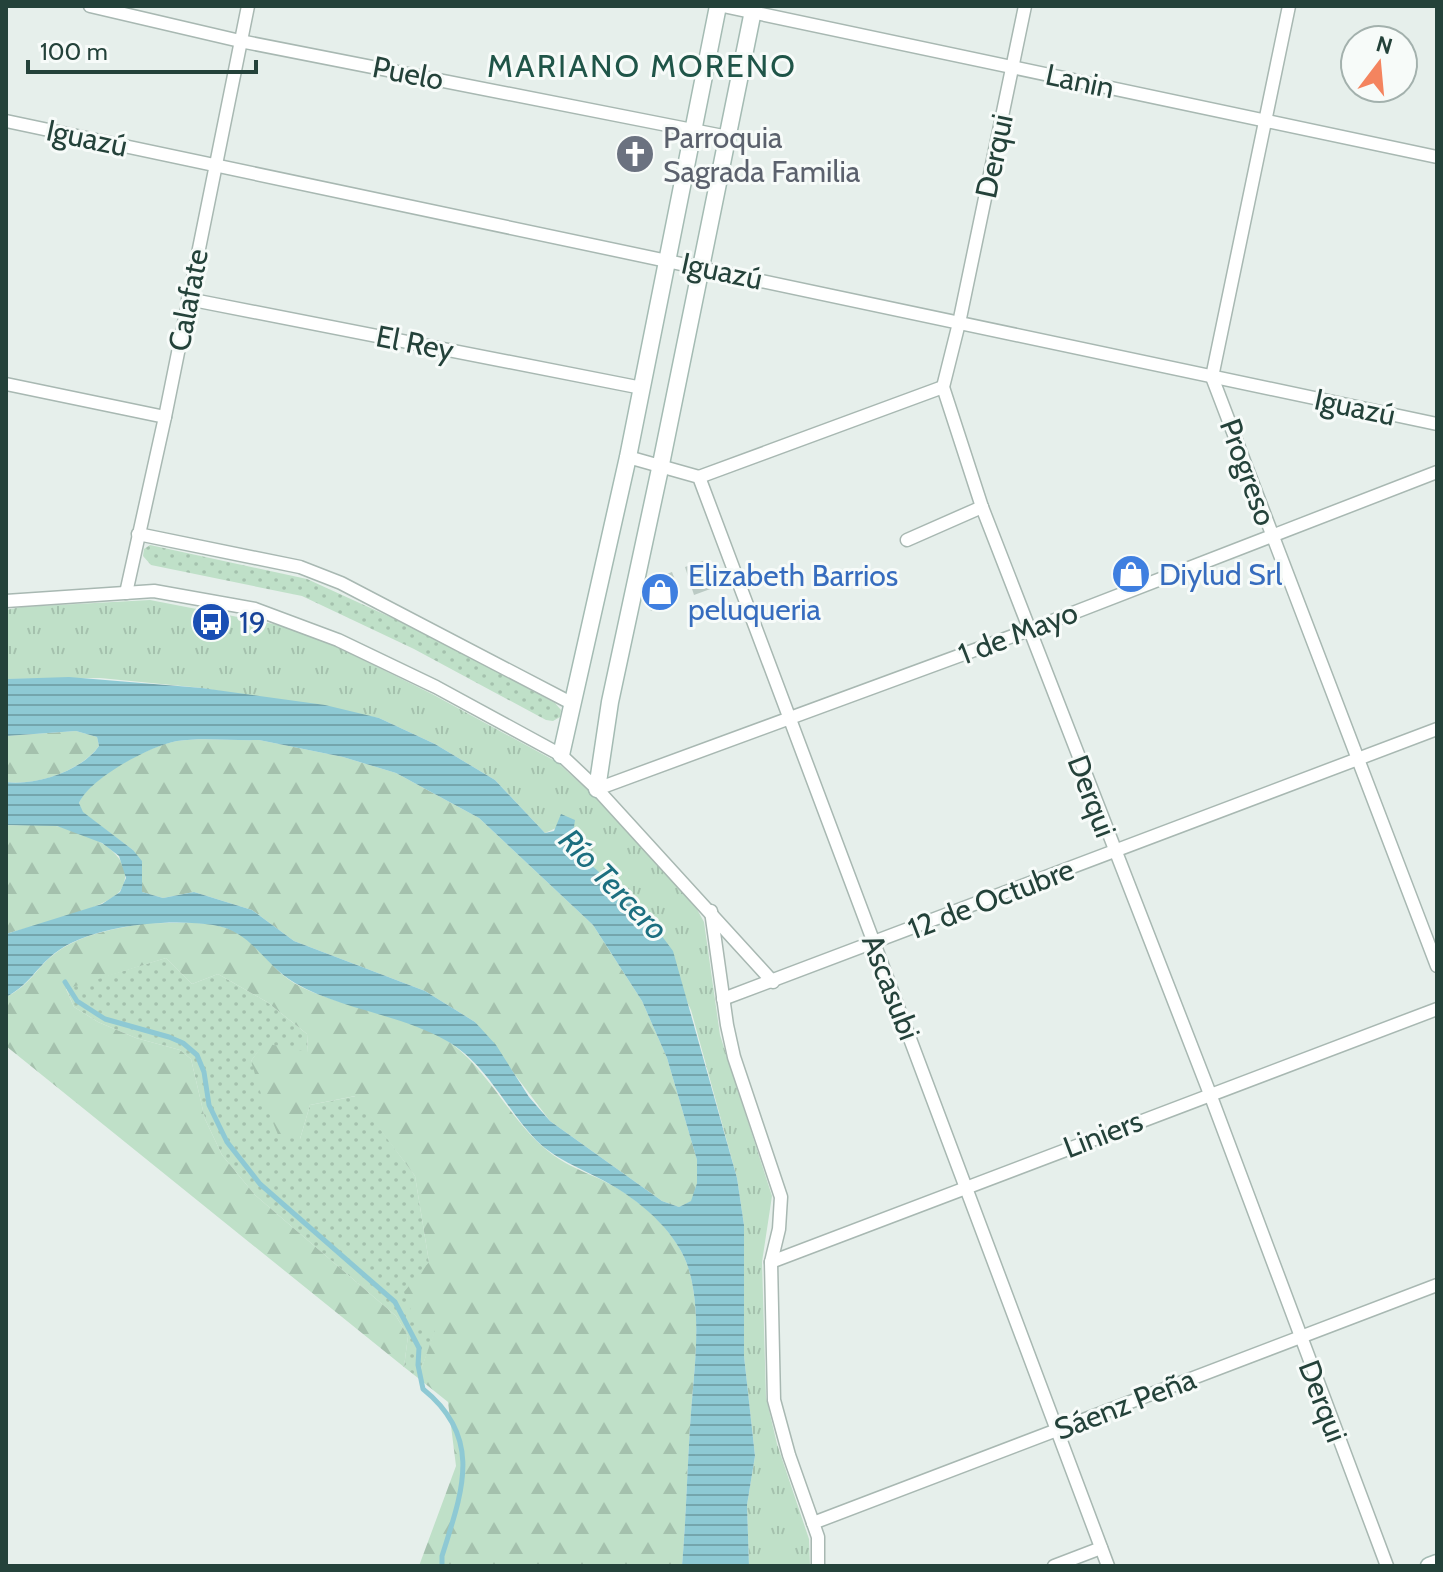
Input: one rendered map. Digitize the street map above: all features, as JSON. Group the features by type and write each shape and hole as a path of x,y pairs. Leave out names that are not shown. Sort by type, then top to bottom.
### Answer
{"main road":[{"path":"561,755 628,457 693,129 721,6"},
{"path":"597,789 610,702 753,9"},
{"path":"1429,1566 1437,1563"}],"street":[{"name":"Puelo","path":"90,6 240,41 728,137"},
{"name":"Calafate","path":"126,593 248,6"},
{"name":"Lanin","path":"721,6 753,9 1437,157"},
{"name":"Derqui","path":"1025,6 943,387 982,507 1210,1094 1387,1566"},
{"path":"1212,377 1289,6"},
{"name":"Iguazú","path":"6,121 1437,424"},
{"name":"El Rey","path":"188,299 642,388"},
{"name":"Progreso","path":"1212,377 1437,966"},
{"path":"6,384 165,417"},
{"path":"628,457 699,477 943,387"},
{"name":"1 de Mayo","path":"597,789 1029,630 1437,472"},
{"name":"Ascasubi","path":"699,477 1108,1566"},
{"path":"907,540 982,507"},
{"path":"138,534 300,567 341,583 573,704"},
{"path":"6,601 154,591 255,609 338,640 436,687 561,755 711,911 773,982"},
{"name":"12 de Octubre","path":"723,999 1437,729"},
{"path":"711,911 734,1057 781,1197 779,1229 771,1262 774,1400 789,1455 818,1537 818,1566"},
{"name":"Liniers","path":"771,1262 1437,1009"},
{"name":"Sáenz Peña","path":"813,1523 1437,1285"},
{"path":"1054,1566 1101,1548"}],"green space":[{"path":"150,545 307,579 423,632 555,703 561,710 560,717 553,721 546,720 414,649 302,596 151,565 143,556 144,549"},
{"path":"150,600 289,627 432,694 557,762 592,794 693,902 704,922 720,1035 772,1196 762,1262 766,1397 777,1444 809,1539 810,1566 749,1566 747,1505 755,1456 744,1356 744,1225 737,1178 691,1010 644,912 570,847 574,820 545,833 495,780 435,744 379,718 202,688 100,678 6,679 6,610"},
{"path":"76,731 97,737 99,746 81,763 44,779 6,782 6,736"},
{"path":"187,740 259,740 343,757 396,773 479,818 593,925 642,1001 667,1058 697,1160 697,1183 692,1201 679,1207 662,1201 550,1121 475,1022 425,991 294,941 252,910 194,892 163,898 142,892 133,850 82,812 79,803 95,783 151,749"},
{"path":"6,825 56,826 98,841 116,854 122,863 125,875 122,887 117,894 95,907 6,934"},
{"path":"146,923 203,924 226,928 244,937 294,983 333,1000 395,1017 434,1033 467,1057 543,1147 566,1163 625,1193 659,1221 684,1257 695,1308 696,1348 682,1566 419,1566 456,1466 448,1402 418,1378 435,1330 418,1328 404,1292 429,1262 415,1176 355,1096 310,1105 300,1139 279,1137 251,1061 264,1043 308,1052 307,1034 267,1002 218,974 192,984 166,958 66,989 74,1007 98,1022 136,1038 180,1050 191,1059 205,1119 222,1155 255,1195 396,1316 408,1336 404,1367 6,1046 6,997 22,987 50,957 89,936"},
{"path":"166,958 192,984 218,974 267,1002 307,1034 308,1053 264,1044 251,1061 300,1139 310,1105 356,1096 415,1176 436,1329 418,1378 404,1367 408,1336 396,1316 255,1195 222,1155 205,1119 191,1059 180,1050 136,1038 98,1022 74,1007 66,988"}],"water":[{"path":"69,677 202,688 325,705 379,718 435,744 495,780 545,833 554,831 561,814 575,820 571,847 644,912 673,951 737,1178 744,1225 744,1356 755,1456 747,1505 749,1566 682,1566 696,1328 693,1289 684,1257 669,1233 637,1202 554,1154 536,1140 461,1050 429,1032 332,1000 295,983 248,941 227,928 213,925 153,923 89,936 55,953 21,987 6,997 6,934 102,904 120,892 126,878 119,856 102,843 57,826 6,825 6,782 30,782 57,775 81,763 99,746 97,737 76,731 6,736 6,679","holes":["259,740 343,757 396,773 479,818 593,925 642,1001 667,1058 697,1160 697,1183 691,1201 679,1207 662,1201 550,1121 529,1097 496,1045 475,1022 425,991 294,941 252,910 194,892 163,898 142,892 142,861 133,850 83,812 79,803 95,783 122,764 177,741"]}],"building":[{"path":"703,561 713,588 694,595 685,567"},
{"path":"672,572 678,588 670,591 674,603 651,611 646,598 653,595 648,581"}],"waterway":[{"path":"65,982 77,1001 105,1019 169,1037 183,1043 197,1055 204,1072 209,1105 227,1142 260,1184 395,1302 419,1348 418,1365 423,1389 455,1427 461,1446 461,1488 442,1566"}],"place":[{"name":"Parroquia Sagrada Familia","path":"635,154"},
{"name":"Diylud Srl","path":"1131,574"},
{"name":"Elizabeth Barrios peluqueria","path":"660,592"},
{"name":"19","path":"211,622"}],"district":[{"name":"MARIANO MORENO","path":"642,65"}],"water label":[{"name":"Río Tercero","path":"614,884"}]}
